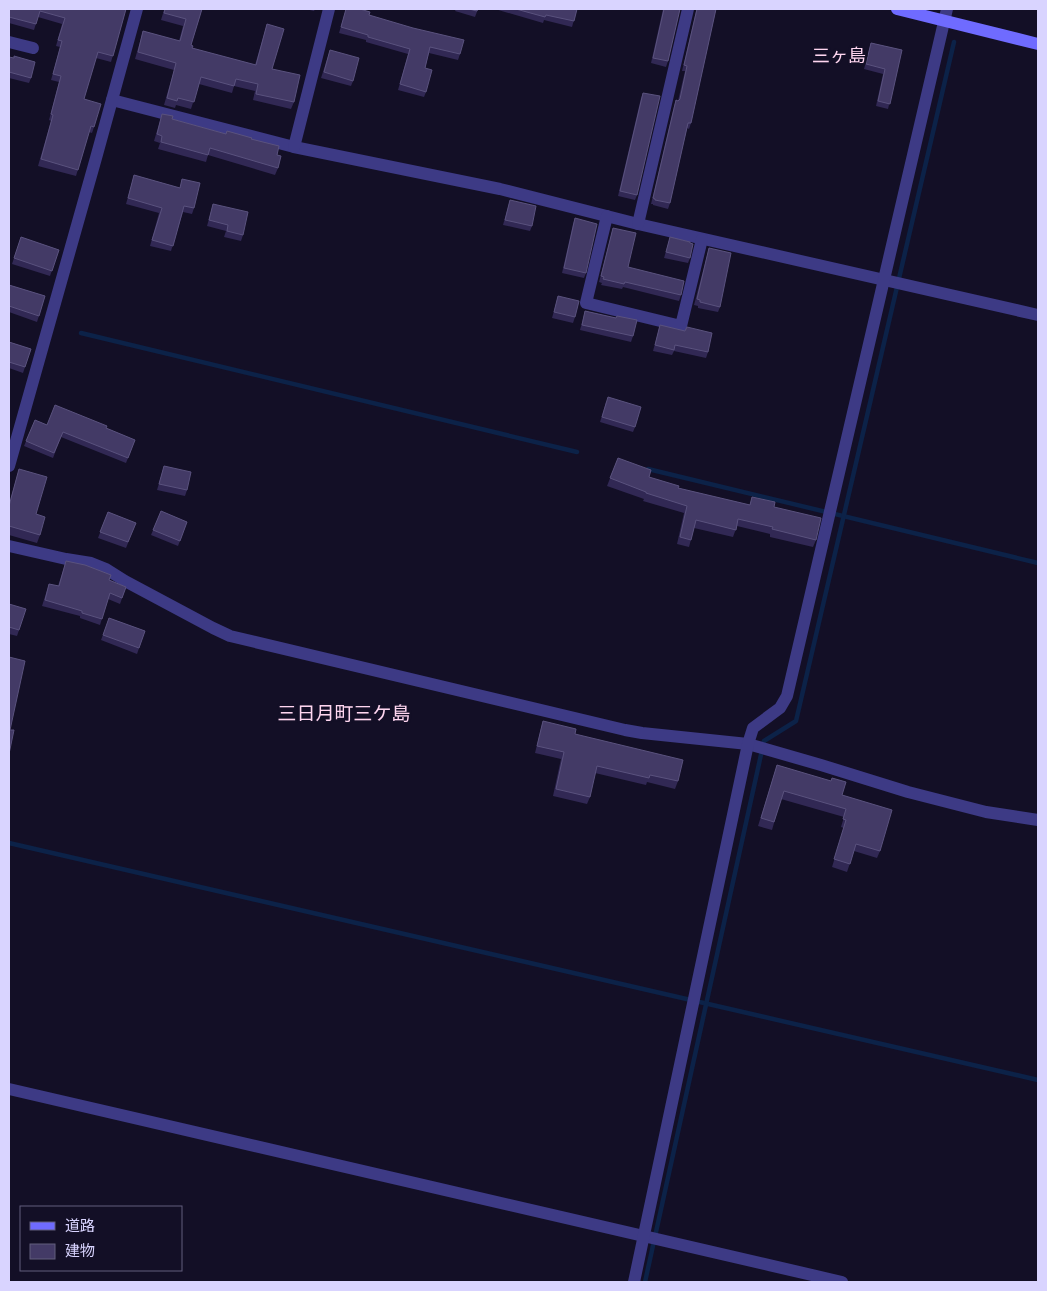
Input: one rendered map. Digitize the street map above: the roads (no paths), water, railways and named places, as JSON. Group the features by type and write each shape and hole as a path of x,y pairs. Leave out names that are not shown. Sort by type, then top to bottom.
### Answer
{"street":[{"path":"9,466 137,9"},
{"path":"294,147 329,9"},
{"path":"638,224 688,9"},
{"path":"897,9 946,14 1038,44"},
{"path":"634,1282 748,744 753,728 780,708 787,696 946,14"},
{"path":"9,42 33,48"},
{"path":"112,100 294,147 500,189 702,239 1038,315"},
{"path":"607,216 586,303 681,326 702,239"},
{"path":"9,546 99,566 230,636 625,730 748,744 908,792 986,812 1038,820"},
{"path":"9,1089 842,1282"}],"waterway":[{"path":"645,1282 764,741 796,721 954,42"},
{"path":"81,333 577,452"},
{"path":"648,469 1038,563"},
{"path":"9,843 1038,1080"}],"district":[{"name":"三ヶ島","path":"839,56"},
{"name":"三日月町三ケ島","path":"344,713"}]}
